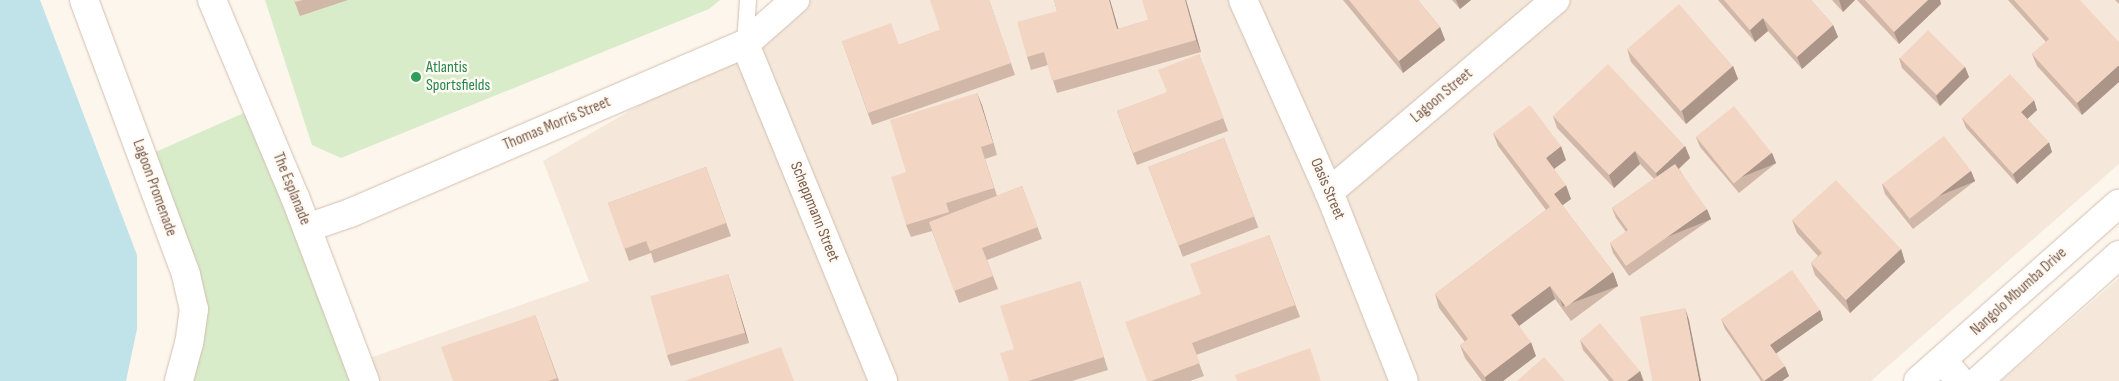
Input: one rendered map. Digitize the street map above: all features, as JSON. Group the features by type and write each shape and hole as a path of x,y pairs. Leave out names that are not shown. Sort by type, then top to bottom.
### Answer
{"street":[{"name":"Lagoon Promenade","path":"84,0 186,275 194,309 189,343 179,381"},
{"name":"The Esplanade","path":"212,0 307,228 365,381"},
{"name":"Thomas Morris Street","path":"307,228 350,213 745,44 795,0"},
{"name":"Oasis Street","path":"1243,0 1329,192 1404,381"},
{"name":"Lagoon Street","path":"1329,192 1555,0"},
{"name":"Scheppmann Street","path":"745,44 883,381"},
{"name":"Nangolo Mbumba Drive","path":"1918,381 2119,203"},
{"path":"1978,381 2119,256"},
{"path":"1943,360 1960,381"}],"lane":[{"path":"745,44 748,0"}],"shaded area":[{"path":"795,0 2119,0 2119,164 1871,381 365,381 358,362 589,281 543,161 745,44"},
{"path":"2119,278 2119,381 2001,381"}],"green space":[{"name":"Atlantis Sportsfields","path":"265,0 720,0 709,9 341,158 312,145"},
{"path":"257,107 361,381 179,381 189,343 142,158"}],"water":[{"path":"0,0 40,0 137,255 137,329 126,381 0,381"}],"building":[{"path":"930,0 989,0 1011,63 868,113 842,41 891,23 899,45 940,30"},
{"path":"1054,0 1109,0 1117,29 1148,20 1142,0 1185,0 1196,40 1052,81 1044,52 1027,57 1017,22 1057,11"},
{"path":"1349,0 1418,0 1440,27 1399,61"},
{"path":"1724,0 1811,0 1833,25 1797,57 1763,18 1750,30"},
{"path":"1865,0 1928,0 1894,32"},
{"path":"2014,0 2080,0 2119,42 2119,65 2077,103 2032,54 2049,39"},
{"path":"1679,4 1733,66 1681,111 1627,49"},
{"path":"1928,30 1965,67 1936,95 1900,58"},
{"path":"1199,54 1224,118 1133,153 1117,111 1167,92 1158,70"},
{"path":"1608,64 1685,146 1656,173 1635,151 1609,175 1553,116"},
{"path":"2010,74 2034,100 2021,112 2049,142 2013,174 1962,118"},
{"path":"977,93 993,143 981,147 994,188 946,203 949,212 906,225 891,177 906,172 890,120"},
{"path":"1530,105 1561,146 1546,158 1566,185 1554,194 1613,272 1566,307 1550,286 1511,315 1531,342 1485,377 1460,345 1468,339 1435,294 1550,207 1493,133"},
{"path":"1734,106 1772,153 1734,183 1696,137"},
{"path":"1944,136 1971,171 1910,219 1883,184"},
{"path":"1224,138 1254,216 1178,245 1148,167"},
{"path":"1675,164 1707,209 1626,266 1610,243 1628,230 1612,208"},
{"path":"706,167 726,223 650,251 646,241 624,249 608,203"},
{"path":"1836,180 1901,249 1846,300 1811,263 1822,253 1792,220"},
{"path":"1022,186 1038,227 982,248 993,276 954,291 929,222"},
{"path":"1269,235 1295,305 1192,343 1200,363 1147,381 1125,322 1201,294 1190,264"},
{"path":"1792,270 1820,310 1770,345 1785,366 1764,381 1721,319"},
{"path":"728,274 745,333 667,355 650,296"},
{"path":"1080,281 1104,357 1028,381 1009,381 1000,353 1014,349 1000,306"},
{"path":"1685,308 1699,381 1652,381 1640,317"},
{"path":"535,315 557,378 548,381 453,381 441,347"},
{"path":"1600,323 1640,371 1627,381 1614,381 1580,340"},
{"path":"781,347 794,381 684,381"},
{"path":"1310,348 1321,381 1237,381 1235,375"},
{"path":"1544,357 1565,381 1517,381"}],"place":[{"name":"Atlantis Sportsfields","path":"416,77"}]}
